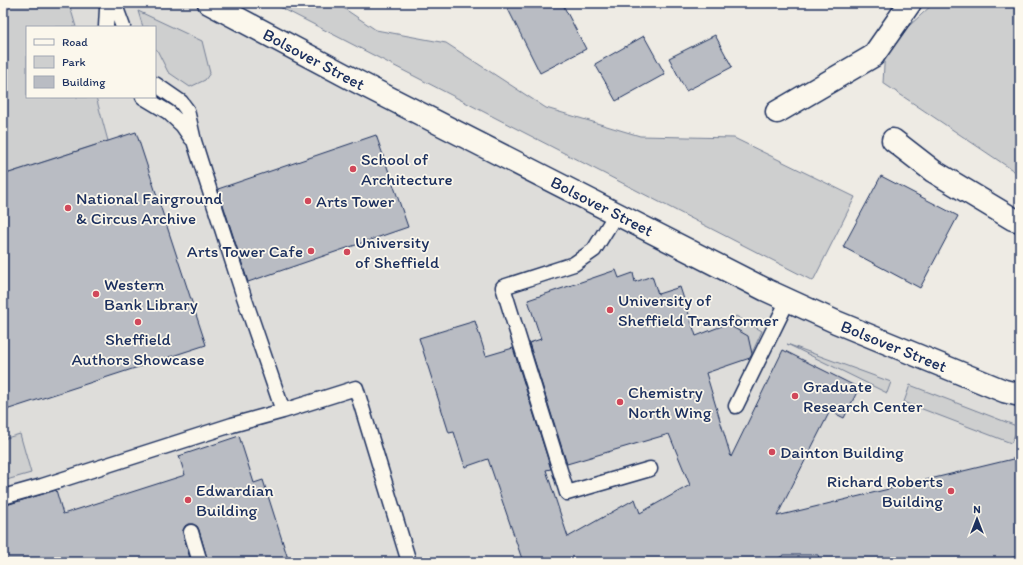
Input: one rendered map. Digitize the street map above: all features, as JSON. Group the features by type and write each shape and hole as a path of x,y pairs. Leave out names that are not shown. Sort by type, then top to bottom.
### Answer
{"street":[{"name":"Bolsover Street","path":"208,3 354,80 744,279 836,322 1015,396"},
{"path":"777,112 873,56 910,3"},
{"path":"893,140 934,171 1013,219 1020,221"}],"lane":[{"path":"106,26 107,9 110,3"},
{"path":"116,3 116,8 123,26"},
{"path":"156,85 181,102 187,110 194,141 244,297 283,411"},
{"path":"145,98 168,112 182,125 194,141"},
{"path":"616,214 594,250 574,264 503,286 567,493 650,469"},
{"path":"736,406 788,300"},
{"path":"3,497 42,486 232,425 356,388 409,562"},
{"path":"191,532 200,562"}],"shaded area":[{"name":"University of Sheffield","path":"69,3 209,3 354,80 1020,402 1020,562 3,562 3,481 6,480 3,469 3,175 108,141 96,98 156,98 156,26 76,26"}],"green space":[{"path":"3,3 69,3 76,26 26,26 26,98 96,98 108,141 3,175"},
{"path":"272,3 336,3 376,30 446,43 546,108 640,136 734,138 855,197 813,281"},
{"path":"934,3 1020,3 1020,175 883,83 885,48"},
{"path":"138,11 202,41 210,73 205,80 190,87 168,72 156,49 156,26 143,26"},
{"path":"736,316 762,331 752,353 747,336 727,324"},
{"path":"787,344 891,382 887,393"},
{"path":"910,385 1019,427 1011,443 904,402"},
{"path":"20,434 31,473 3,481 3,439"}],"building":[{"path":"505,3 562,3 586,49 540,73"},
{"path":"715,35 732,67 686,91 669,58"},
{"path":"644,36 665,74 616,101 595,64"},
{"name":"Western Bank Library","path":"136,132 206,345 3,411 3,175"},
{"name":"Arts Tower","path":"376,135 408,227 248,282 218,189"},
{"path":"881,176 958,216 920,288 843,247"},
{"path":"616,270 619,278 633,273 635,282 652,276 658,294 680,287 696,336 727,324 748,336 752,354 750,358 706,373 731,457 783,350 859,388 844,418 830,411 777,516 1017,458 1020,471 1020,556 997,562 820,562 818,555 784,555 772,562 523,562 488,459 465,467 454,432 449,433 419,338 475,321 486,356 513,348 551,469 546,470 568,537 635,499 640,513 690,485 669,434 567,464 529,343 541,339 528,300"},
{"name":"Edwardian Building","path":"239,436 254,483 263,480 289,562 208,562 197,526 188,524 183,530 183,534 191,562 3,562 3,506 56,490 63,514 185,475 179,456"}],"place":[{"name":"School of Architecture","path":"353,169"},
{"name":"Arts Tower","path":"308,201"},
{"name":"National Fairground & Circus Archive","path":"68,208"},
{"name":"Arts Tower Cafe","path":"311,251"},
{"name":"University of Sheffield","path":"347,252"},
{"name":"Western Bank Library","path":"96,294"},
{"name":"University of Sheffield Transformer","path":"610,310"},
{"name":"Sheffield Authors Showcase","path":"138,322"},
{"name":"Graduate Research Center","path":"795,396"},
{"name":"Chemistry North Wing","path":"620,402"},
{"name":"Dainton Building","path":"772,452"},
{"name":"Richard Roberts Building","path":"951,491"},
{"name":"Edwardian Building","path":"188,500"}]}
